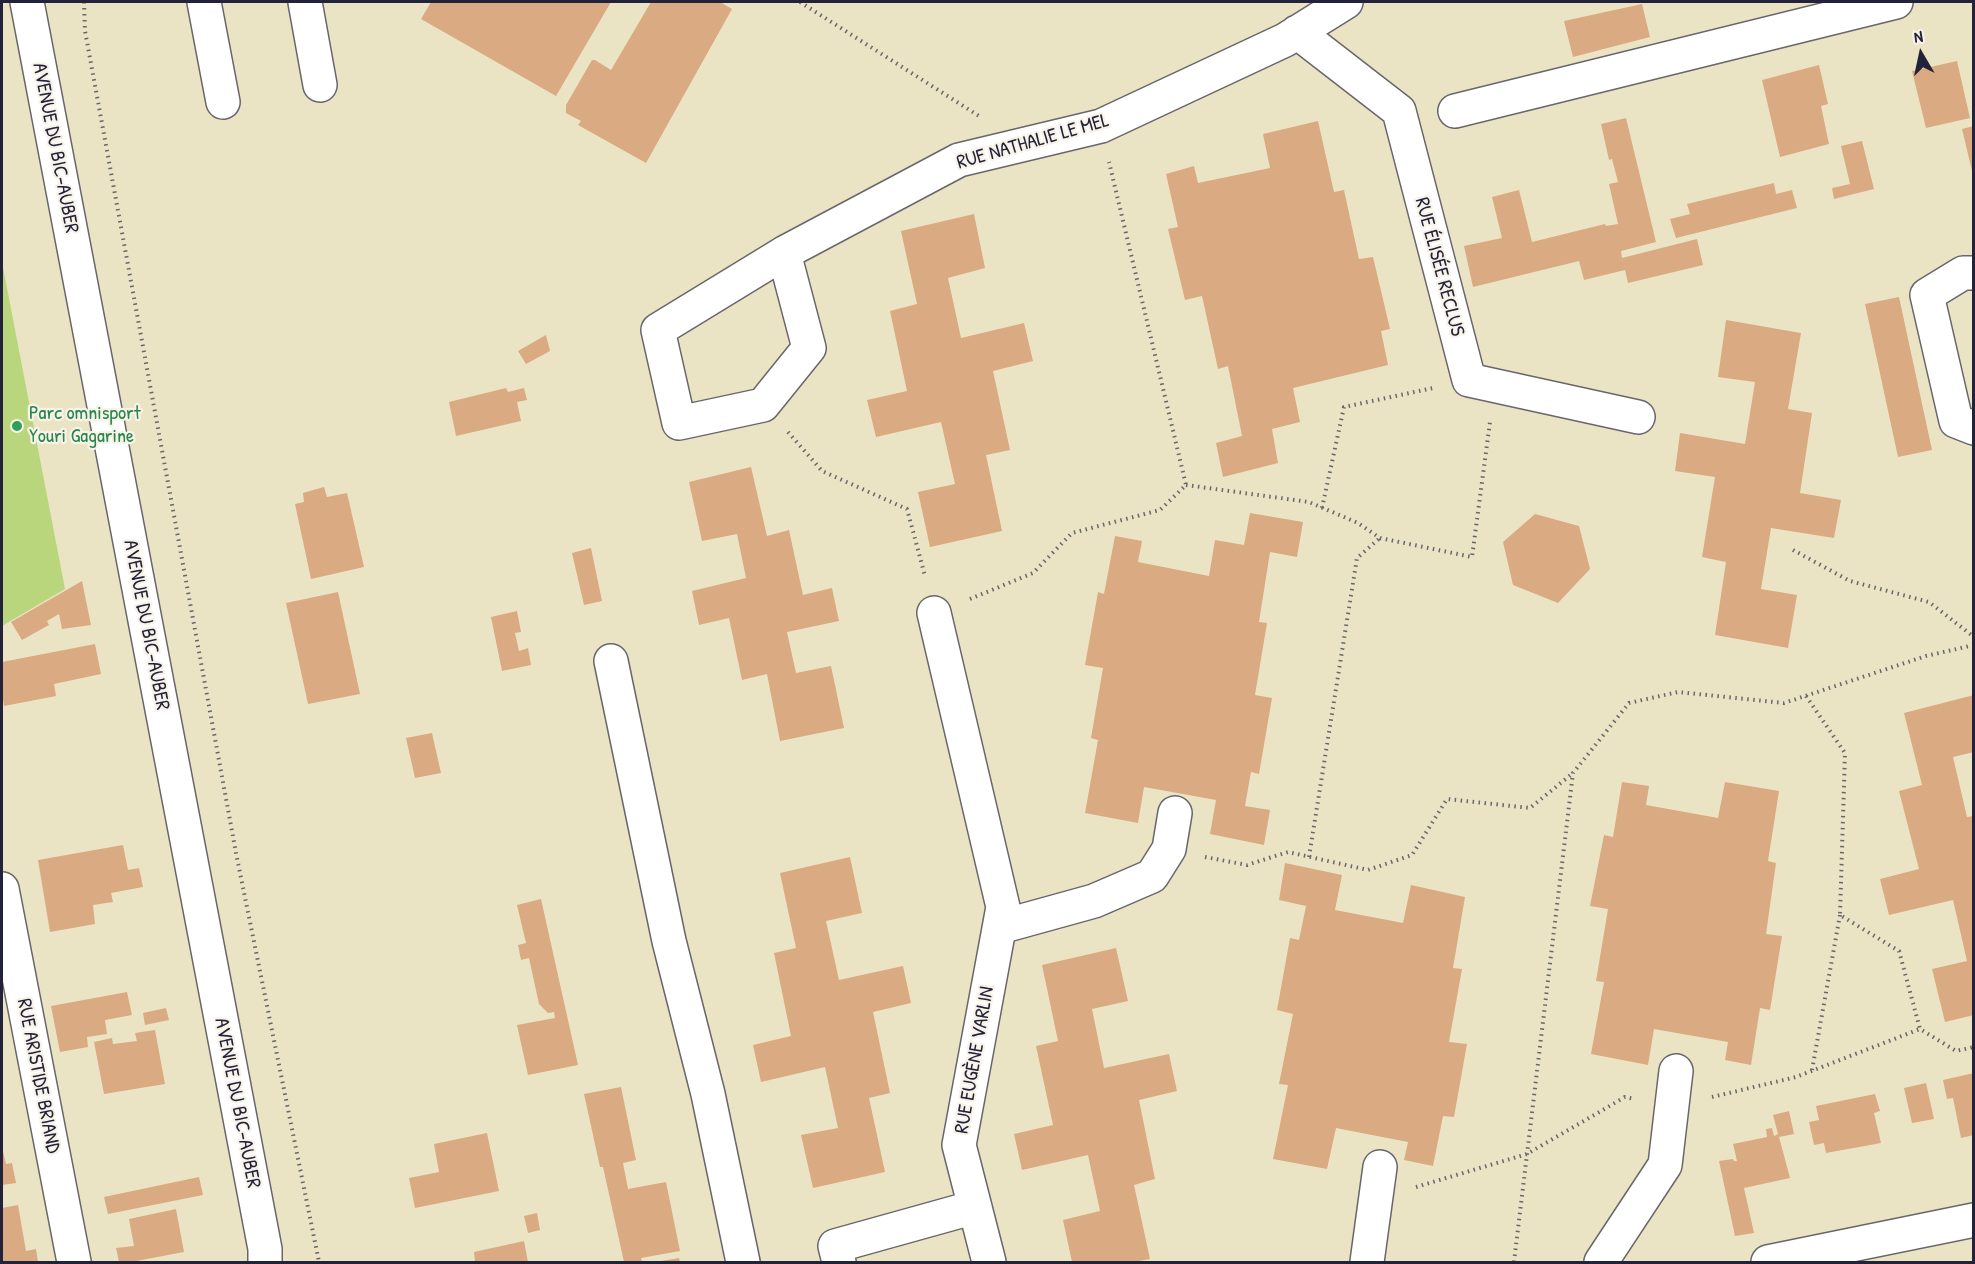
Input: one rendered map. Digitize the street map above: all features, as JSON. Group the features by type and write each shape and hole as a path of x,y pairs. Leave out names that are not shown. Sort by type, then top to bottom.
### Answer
{"street":[{"name":"AVENUE DU BIC-AUBER","path":"27,2 267,1258"},
{"path":"204,2 223,102"},
{"path":"305,2 320,85"},
{"name":"RUE NATHALIE LE MEL","path":"764,405 679,423 658,330 784,253 959,160 1101,126 1285,40 1346,2"},
{"path":"1455,111 1896,2"},
{"name":"RUE ÉLISÉE RECLUS","path":"1297,32 1399,111 1482,383"},
{"path":"764,405 809,348 784,253"},
{"path":"1974,273 1963,273 1927,295 1956,421 1974,428"},
{"path":"1482,383 1638,417"},
{"name":"RUE EUGÈNE VARLIN","path":"934,614 1003,907 959,1145 989,1263"},
{"path":"611,661 669,940 708,1094 743,1263"},
{"path":"1000,927 1094,901 1152,876 1169,849 1175,813"},
{"name":"RUE ARISTIDE BRIAND","path":"2,889 74,1263"},
{"path":"1601,1263 1665,1165 1676,1071"},
{"path":"1367,1263 1380,1167"},
{"path":"838,1263 835,1246 975,1207"},
{"path":"1768,1263 1974,1220"}],"path":[{"path":"84,2 85,31 236,854 319,1263"},
{"path":"800,2 1023,145"},
{"path":"1101,126 1185,485"},
{"path":"1185,485 1309,502 1322,508 1358,523 1380,538 1472,556 1482,383 1344,407 1322,508"},
{"path":"764,405 822,471 907,509 934,614 1033,573 1072,532 1160,510 1185,485"},
{"path":"1309,857 1358,558 1380,538"},
{"path":"1794,550 1850,581 1929,602 1974,637"},
{"path":"1169,849 1247,865 1288,852 1368,870 1412,855 1447,799 1530,808 1573,773 1629,703 1678,692 1784,703 1926,656 1974,645"},
{"path":"1806,696 1845,753 1840,915 1812,1071"},
{"path":"1514,1263 1573,773"},
{"path":"1840,915 1899,951 1920,1029 1956,1051 1974,1047"}],"green space":[{"name":"Parc omnisport Youri Gagarine","path":"2,262 65,589 2,626"}],"building":[{"path":"431,2 611,2 556,96 421,19"},
{"path":"651,2 720,2 732,9 646,163 578,125 581,121 566,113 566,105 592,60 611,70"},
{"path":"1642,4 1650,37 1573,57 1564,21"},
{"path":"1957,61 1970,118 1926,128 1912,71"},
{"path":"1819,65 1828,104 1821,106 1829,144 1780,157 1762,80"},
{"path":"1626,118 1656,242 1621,251 1622,258 1697,239 1703,265 1628,283 1625,270 1584,280 1579,261 1473,287 1464,246 1502,238 1492,197 1519,190 1532,242 1605,224 1606,226 1618,224 1609,184 1618,182 1612,159 1609,160 1601,124"},
{"path":"1318,121 1334,192 1344,190 1359,259 1373,257 1390,329 1381,331 1388,365 1293,388 1300,422 1272,429 1278,463 1223,477 1216,443 1242,436 1228,366 1218,369 1202,296 1185,300 1168,229 1178,227 1166,174 1194,166 1198,183 1270,168 1263,134"},
{"path":"1974,126 1974,175 1973,175 1962,129"},
{"path":"1862,141 1874,189 1834,199 1832,188 1850,184 1841,146"},
{"path":"1774,183 1776,194 1792,190 1797,208 1676,238 1670,219 1690,214 1687,204"},
{"path":"974,214 985,268 948,278 961,338 1024,323 1033,361 993,371 1010,450 986,455 1002,531 930,547 918,492 955,484 941,422 876,437 867,400 907,391 890,311 917,304 901,231"},
{"path":"1899,297 1932,450 1898,457 1865,304"},
{"path":"1726,320 1801,333 1788,409 1812,413 1800,493 1841,500 1834,538 1771,528 1761,589 1797,595 1788,648 1715,635 1726,562 1702,557 1715,477 1675,471 1680,433 1745,444 1755,382 1718,377"},
{"path":"546,335 550,351 526,364 518,351"},
{"path":"506,388 508,392 524,388 527,400 517,402 521,421 456,436 449,402"},
{"path":"751,467 767,536 789,530 803,595 832,588 839,621 787,632 796,673 831,666 844,728 780,741 767,674 742,680 729,618 699,625 692,591 746,578 737,534 702,541 689,482"},
{"path":"324,487 327,497 347,493 364,567 311,579 295,504 304,502 303,493"},
{"path":"1250,513 1303,522 1297,557 1270,552 1259,622 1267,623 1255,695 1272,698 1259,774 1251,772 1245,806 1270,810 1264,845 1210,834 1216,800 1144,787 1138,823 1085,813 1098,740 1091,738 1103,668 1085,665 1098,592 1104,594 1115,536 1142,541 1138,562 1209,576 1215,540 1244,545"},
{"path":"1535,514 1579,526 1590,569 1558,603 1513,585 1503,542"},
{"path":"591,548 602,601 584,605 572,553"},
{"path":"82,581 91,625 62,629 59,614 47,621 49,625 22,640 11,622"},
{"path":"338,592 360,694 308,704 286,603"},
{"path":"517,611 521,632 515,633 519,651 528,648 531,665 502,671 491,617"},
{"path":"95,644 101,674 54,684 56,696 4,706 2,662"},
{"path":"1974,695 1974,752 1953,757 1967,817 1974,816 1974,1015 1945,1022 1932,969 1967,961 1953,900 1889,915 1880,879 1919,869 1899,791 1922,785 1904,713"},
{"path":"432,733 441,773 415,778 406,738"},
{"path":"1622,782 1649,786 1646,805 1718,818 1725,782 1779,791 1768,861 1776,863 1766,934 1782,936 1770,1010 1760,1008 1751,1065 1725,1060 1728,1042 1654,1029 1648,1065 1591,1054 1604,982 1596,981 1608,909 1590,906 1604,835 1613,837"},
{"path":"123,845 128,870 139,868 143,887 111,893 113,902 93,905 95,924 50,932 38,860"},
{"path":"850,857 862,913 826,921 839,980 903,966 911,1003 873,1012 890,1093 869,1098 885,1172 813,1188 801,1135 838,1128 825,1067 761,1082 753,1045 791,1036 774,953 796,948 780,873"},
{"path":"1285,863 1342,875 1335,910 1403,923 1411,885 1465,897 1453,968 1462,969 1449,1042 1467,1044 1454,1117 1443,1116 1433,1166 1404,1160 1408,1142 1336,1128 1327,1169 1273,1159 1288,1085 1279,1084 1293,1014 1277,1010 1290,938 1299,940 1306,906 1279,900"},
{"path":"541,899 578,1065 528,1075 517,1025 555,1018 554,1012 548,1013 539,1004 529,958 521,960 518,945 526,943 517,905"},
{"path":"1116,948 1128,1001 1092,1009 1104,1068 1169,1054 1177,1091 1139,1100 1155,1179 1134,1185 1150,1259 1134,1262 1072,1262 1063,1220 1100,1211 1088,1155 1022,1170 1014,1134 1053,1125 1036,1046 1058,1041 1042,965"},
{"path":"127,992 132,1015 105,1020 107,1034 87,1037 88,1047 60,1052 51,1006"},
{"path":"166,1008 169,1020 145,1025 143,1013"},
{"path":"155,1030 165,1084 104,1094 94,1042 112,1038 113,1044 137,1041 135,1033"},
{"path":"1974,1073 1974,1135 1961,1138 1953,1098 1947,1099 1943,1080"},
{"path":"1926,1083 1934,1119 1912,1123 1904,1088"},
{"path":"621,1087 636,1160 623,1163 628,1189 666,1182 680,1251 641,1258 642,1261 635,1262 624,1262 584,1094"},
{"path":"1875,1094 1880,1111 1874,1113 1881,1143 1826,1153 1824,1143 1814,1145 1809,1122 1819,1120 1816,1106"},
{"path":"1789,1111 1794,1134 1779,1137 1790,1178 1744,1188 1754,1233 1735,1236 1719,1161 1733,1159 1737,1161 1733,1144 1767,1137 1766,1129 1772,1128 1774,1136 1778,1134 1773,1115"},
{"path":"487,1133 499,1191 415,1208 409,1178 439,1172 434,1144"},
{"path":"2,1147 6,1164 12,1163 16,1183 2,1185"},
{"path":"199,1177 203,1195 108,1214 104,1197"},
{"path":"18,1205 26,1251 36,1249 38,1262 2,1262 2,1208"},
{"path":"176,1209 184,1252 131,1262 119,1262 116,1248 134,1246 129,1219"},
{"path":"537,1213 540,1230 528,1233 524,1216"},
{"path":"524,1241 528,1262 475,1262 474,1252"},
{"path":"679,1258 680,1262 661,1262 661,1261"}],"place":[{"name":"Parc omnisport Youri Gagarine","path":"17,426"}]}
